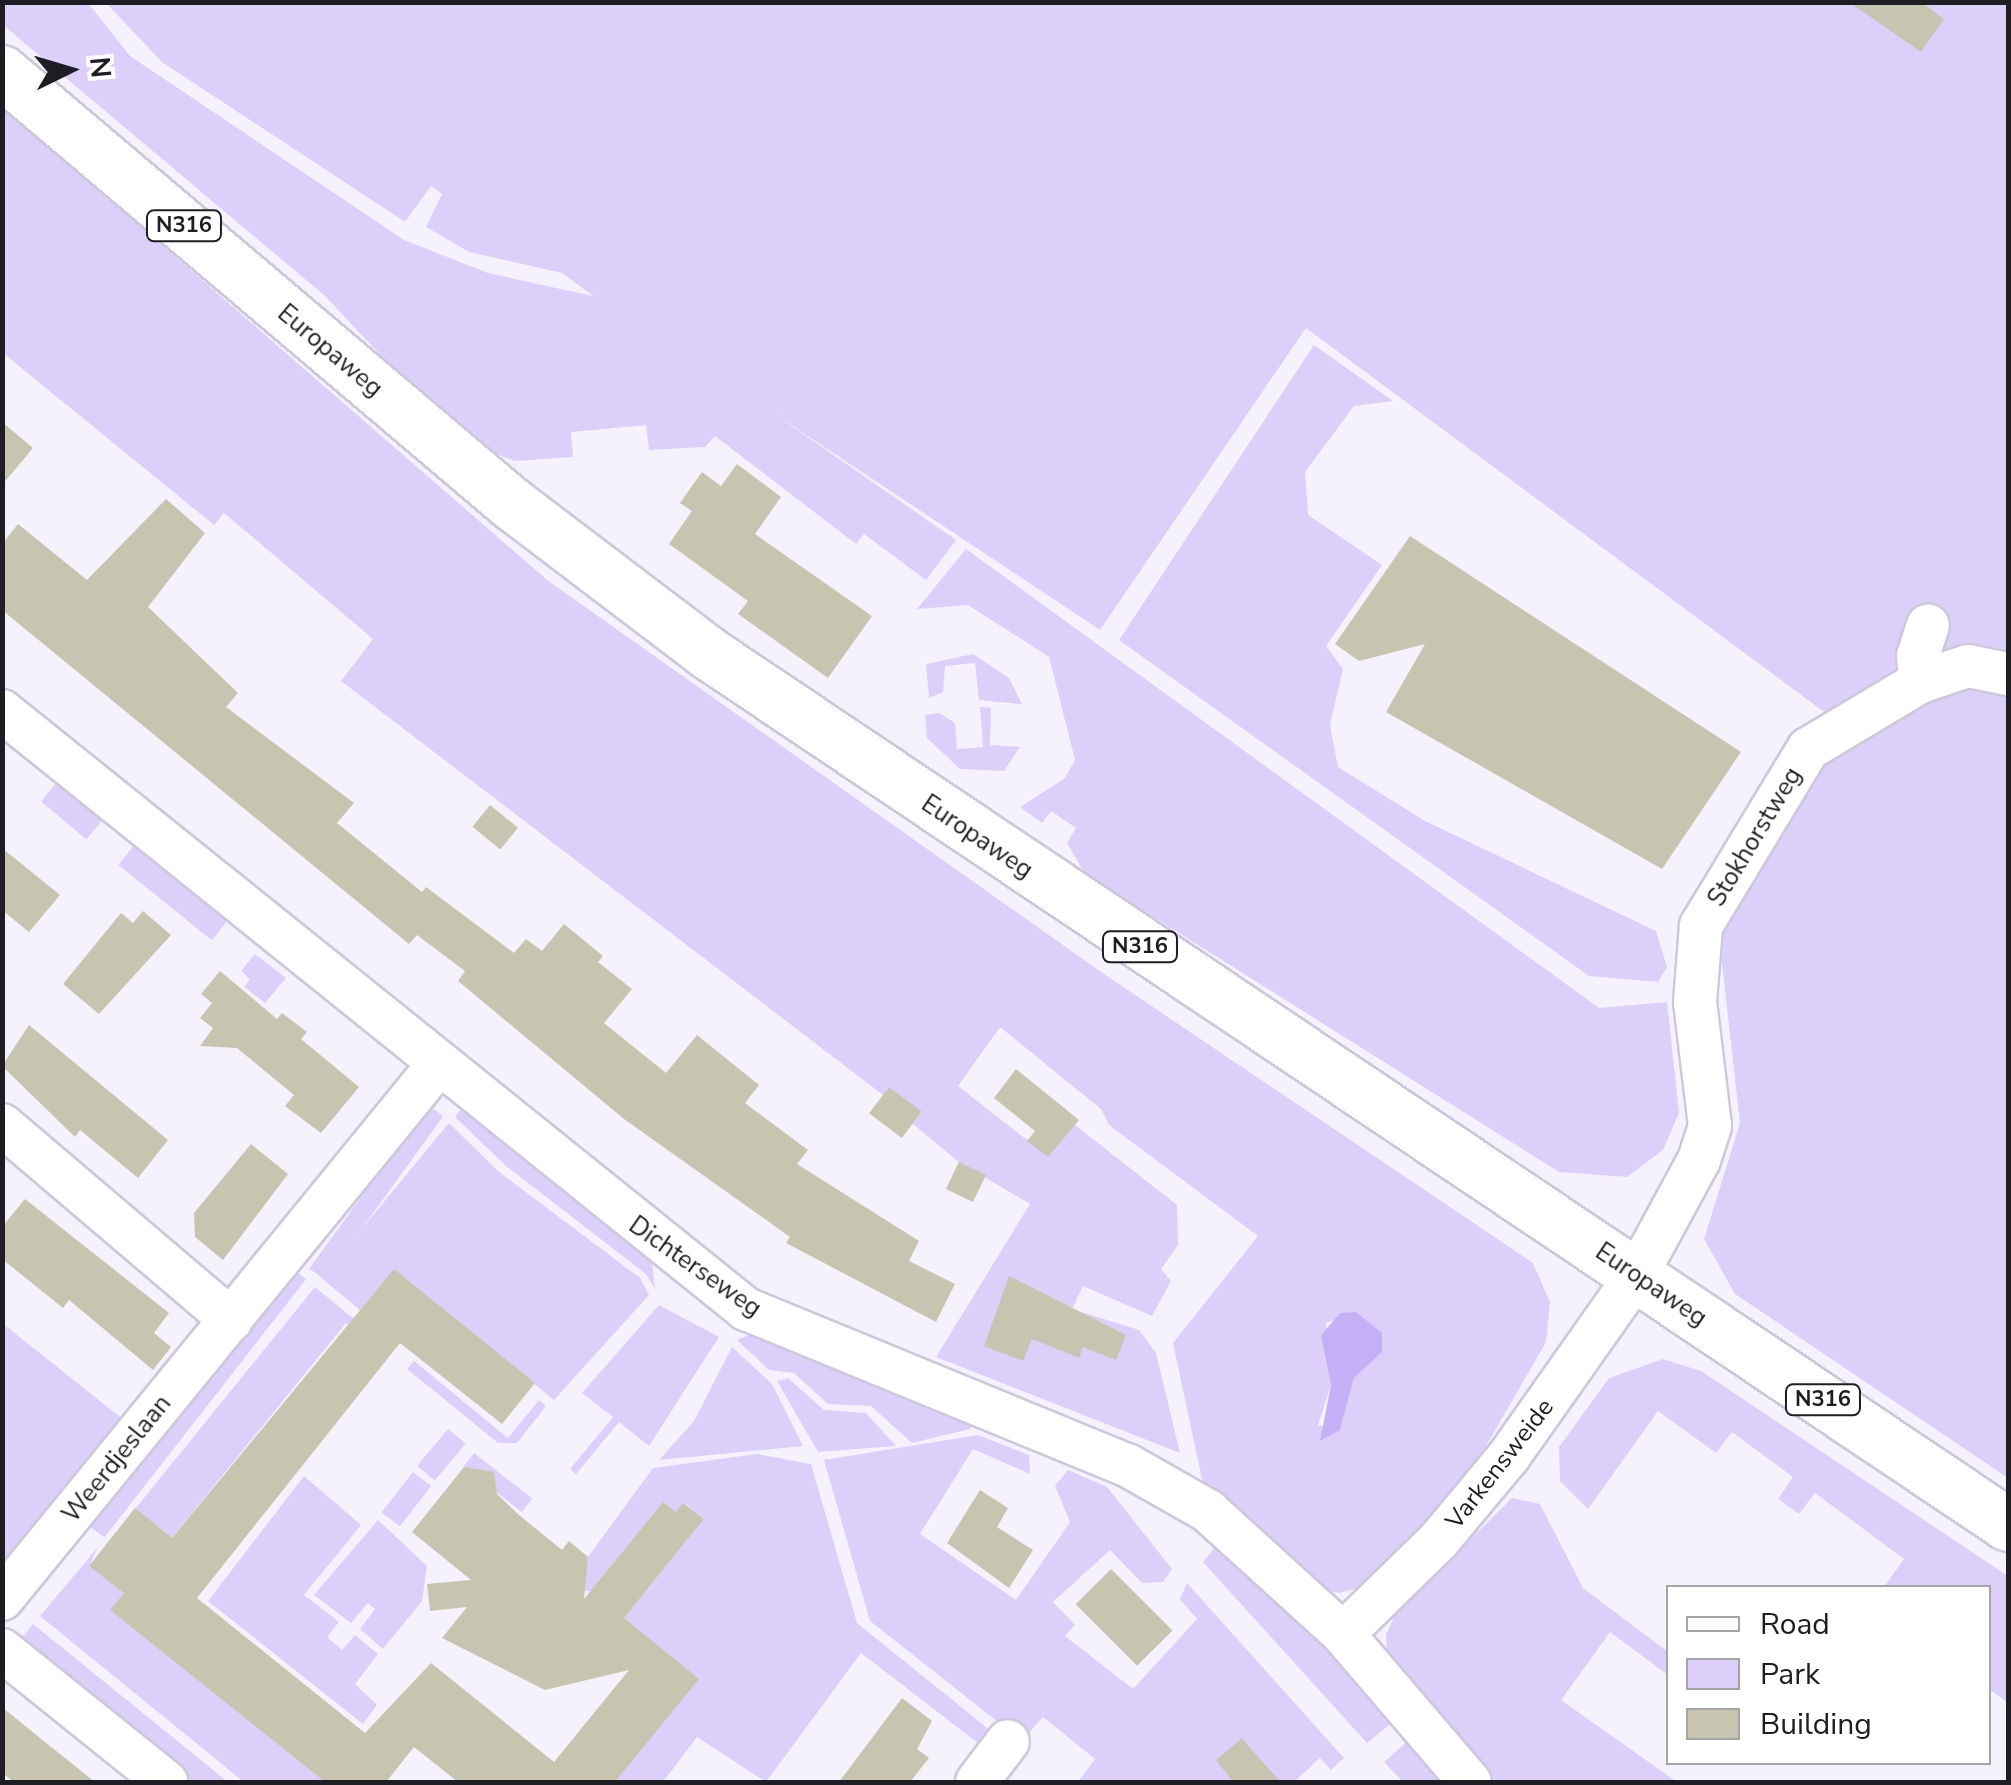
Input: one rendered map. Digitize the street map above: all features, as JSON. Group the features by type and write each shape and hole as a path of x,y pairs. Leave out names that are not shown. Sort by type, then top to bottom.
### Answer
{"main road":[{"name":"Europaweg","path":"2,72 512,504 708,653 2008,1525"}],"street":[{"path":"1920,682 1918,656 1928,626"},
{"name":"Stokhorstweg","path":"1636,1276 1710,1126 1696,1002 1701,926 1808,749 1920,682 1968,666 2008,674"},
{"name":"Dichterseweg","path":"2,711 746,1309 1170,1487 1238,1534 1343,1634 1470,1782"},
{"name":"Weerdjeslaan","path":"2,1598 438,1065"},
{"path":"2,1125 231,1320"},
{"name":"Varkensweide","path":"1343,1634 1468,1509 1636,1276"},
{"path":"2,1650 166,1782"},
{"path":"977,1782 1008,1741"}],"green space":[{"path":"2,3 88,3 130,56 404,240 488,273 593,296 562,273 469,252 426,227 442,194 431,186 405,222 162,62 106,3 2008,3 2008,1478 1735,1294 1704,1239 1740,1123 1719,937 1847,729 1306,328 1100,630 773,413 956,540 926,580 864,534 856,544 715,436 705,447 649,450 646,425 571,432 573,457 515,461 493,453 416,393 325,296 3,25"},
{"path":"2,106 547,580 1104,974 1533,1263 1550,1302 1546,1342 1459,1493 1364,1586 1340,1593 1327,1591 1204,1489 1173,1343 1258,1236 1109,1125 1101,1109 1000,1027 958,1086 1027,1140 1075,1125 1177,1205 1178,1245 1161,1269 1171,1281 1152,1316 1083,1286 1072,1309 1139,1330 1156,1353 1180,1453 936,1357 1030,1204 959,1162 913,1124 921,1113 889,1087 883,1095 341,681 373,639 224,513 214,525 3,353","holes":["1356,1312 1382,1351 1354,1378 1340,1430 1318,1425 1331,1385 1326,1323"]},
{"path":"1314,345 1393,401 1354,406 1305,472 1308,515 1382,565 1326,646 1343,669 1330,725 1338,767 1425,821 1656,931 1667,967 1658,982 1589,976 1119,640"},
{"path":"966,549 1599,1008 1667,1002 1679,1113 1663,1150 1627,1177 1559,1172 1085,874 1067,843 1076,828 1051,811 1042,823 1020,807 1065,778 1075,760 1049,657 968,605 917,609"},
{"path":"973,654 1009,678 1022,704 979,700 975,663 945,666 943,692 929,698 926,664"},
{"path":"980,707 991,708 990,745 1020,747 1004,771 960,769 927,738 925,715 939,713 955,723 957,749 983,747"},
{"path":"59,780 104,818 86,839 41,801"},
{"path":"136,843 229,919 212,940 118,865"},
{"path":"255,954 286,978 265,1003 244,987 250,979 241,971"},
{"path":"428,1105 443,1116 325,1280 309,1268"},
{"path":"462,1107 652,1263 655,1289 646,1274 506,1166 455,1117"},
{"path":"449,1123 499,1172 640,1278 649,1295 554,1400 394,1270 360,1310 321,1278"},
{"path":"292,1268 306,1279 104,1538 90,1526"},
{"path":"315,1287 365,1328 360,1334 346,1323 171,1539 135,1509"},
{"path":"659,1305 719,1337 649,1446 619,1422 576,1474 570,1469 613,1417 582,1393"},
{"path":"2,1323 125,1421 2,1572"},
{"path":"757,1332 972,1423 970,1429 912,1443 871,1406 828,1404 794,1373 769,1370 737,1340"},
{"path":"732,1347 772,1384 803,1446 659,1460 694,1421"},
{"path":"1663,1359 1701,1371 2008,1576 2008,1703 1991,1690 1991,1585 1885,1585 1904,1559 1815,1493 1799,1514 1778,1499 1793,1477 1732,1432 1716,1453 1658,1411 1588,1509 1560,1481 1559,1447 1609,1378"},
{"path":"414,1361 508,1438 539,1400 546,1406 517,1443 498,1443 407,1369"},
{"path":"788,1378 824,1410 866,1413 896,1446 818,1452 777,1381"},
{"path":"448,1429 466,1444 435,1481 417,1466"},
{"path":"978,1435 1029,1455 1030,1474 973,1449 920,1534 1016,1600 1070,1522 1055,1486 1068,1470 1107,1487 1172,1569 1163,1582 1142,1583 1110,1550 1053,1602 1075,1625 1065,1636 1133,1689 1197,1619 1180,1599 1187,1583 1344,1758 1331,1770 1320,1758 1294,1782 1078,1782 1095,1759 1043,1717 1022,1741 870,1621 824,1460"},
{"path":"474,1453 532,1499 522,1512 464,1466"},
{"path":"757,1454 811,1464 857,1623 997,1736 987,1750 861,1653 766,1782 697,1737 663,1782 615,1782 698,1679 624,1618 704,1519 684,1503 676,1512 663,1502 591,1591 576,1592 588,1557 653,1468"},
{"path":"413,1472 431,1486 400,1526 382,1512"},
{"path":"304,1476 361,1525 304,1595 339,1622 327,1637 342,1650 355,1635 378,1654 355,1684 377,1705 363,1724 208,1601"},
{"path":"1512,1498 1540,1504 1583,1588 1666,1650 1666,1674 1610,1632 1561,1700 1677,1782 1493,1782 1387,1662 1386,1635 1396,1613"},
{"path":"378,1520 427,1566 422,1601 383,1649 360,1629 375,1609 368,1603 351,1623 314,1595"},
{"path":"1220,1541 1394,1721 1367,1743 1203,1562"},
{"path":"98,1547 89,1566 136,1578 111,1610 325,1782 244,1782 40,1616"},
{"path":"33,1624 228,1782 187,1782 23,1652 18,1643"},
{"path":"1411,1738 1451,1782 1403,1782 1384,1762"}],"shaded area":[{"path":"1356,1312 1382,1333 1382,1352 1354,1378 1340,1430 1320,1441 1331,1385 1321,1335 1340,1313"}],"building":[{"path":"1849,2 1921,2 1944,19 1921,52"},
{"path":"2,422 33,448 2,485"},
{"path":"737,464 781,497 755,534 872,616 828,678 738,614 748,601 669,544 692,511 680,503 702,472 721,486"},
{"path":"166,499 205,533 148,607 238,693 226,707 354,803 337,823 422,892 426,887 514,953 526,939 542,951 564,924 603,956 598,962 632,989 604,1023 666,1073 697,1035 759,1085 745,1103 808,1150 797,1164 919,1241 909,1261 955,1284 936,1322 786,1243 790,1237 624,1119 458,981 465,971 417,935 409,944 2,610 2,544 18,524 87,580"},
{"path":"1410,536 1741,752 1662,869 1386,712 1425,644 1359,661 1335,644"},
{"path":"490,805 518,828 500,849 472,827"},
{"path":"2,848 60,895 29,932 2,910"},
{"path":"143,911 171,935 99,1014 63,984 121,913 133,923"},
{"path":"220,971 277,1019 282,1013 307,1032 301,1039 359,1087 321,1133 285,1106 294,1095 237,1048 200,1046 213,1028 200,1018 212,1003 201,994"},
{"path":"29,1025 168,1140 138,1178 80,1130 75,1137 2,1066"},
{"path":"1016,1069 1079,1120 1048,1157 1027,1141 1035,1131 994,1098"},
{"path":"889,1087 922,1112 902,1138 869,1113"},
{"path":"251,1144 288,1174 223,1260 195,1237 194,1213"},
{"path":"959,1162 986,1175 973,1202 946,1189"},
{"path":"25,1199 169,1313 154,1333 171,1347 153,1370 69,1300 63,1308 2,1259 2,1227"},
{"path":"394,1269 535,1383 502,1424 400,1343 197,1598 365,1733 431,1663 554,1762 629,1670 545,1690 442,1638 467,1607 430,1611 427,1584 471,1580 412,1532 464,1467 494,1472 497,1494 519,1515 562,1550 569,1541 588,1557 584,1599 663,1502 676,1512 683,1503 704,1519 624,1618 699,1679 615,1782 458,1782 414,1747 386,1782 325,1782 110,1610 124,1593 89,1566 135,1508 172,1538"},
{"path":"1009,1276 1126,1335 1116,1360 1083,1347 1079,1358 1032,1339 1023,1361 984,1346"},
{"path":"980,1490 1008,1508 997,1527 1033,1550 1009,1588 947,1543"},
{"path":"1111,1569 1173,1631 1137,1666 1076,1604"},
{"path":"902,1698 932,1721 917,1749 929,1758 910,1782 839,1782"},
{"path":"2,1707 95,1782 14,1782 2,1773"},
{"path":"1242,1738 1281,1782 1233,1782 1216,1760"}]}
